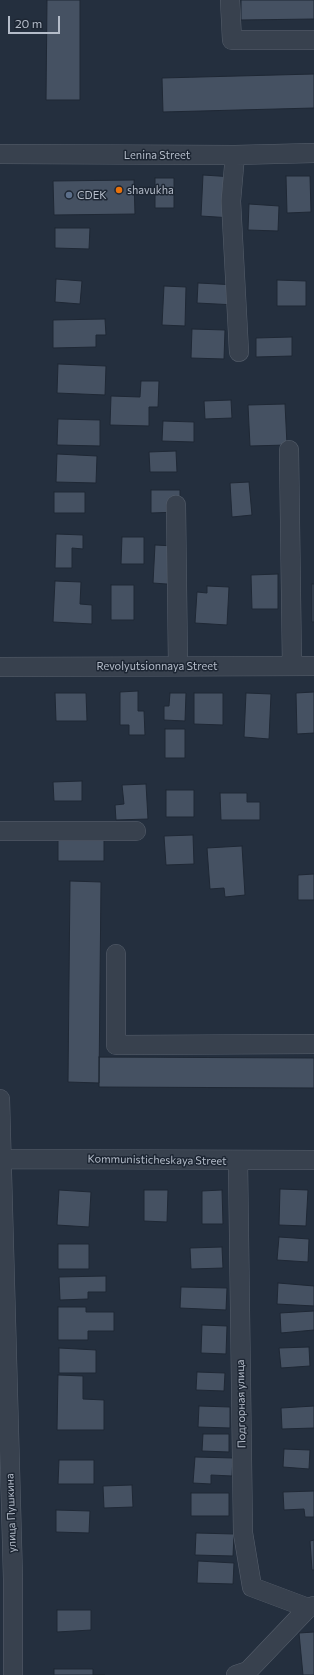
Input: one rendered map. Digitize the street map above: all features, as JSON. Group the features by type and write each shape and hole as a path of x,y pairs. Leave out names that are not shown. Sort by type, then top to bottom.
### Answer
{"street":[{"path":"230,0 232,40 314,40"},
{"name":"Lenina Street","path":"0,154 235,155 314,153"},
{"path":"235,155 231,201 239,352"},
{"path":"289,450 292,666"},
{"path":"176,504 178,666"},
{"name":"Revolyutsionnaya Street","path":"0,667 314,666"},
{"path":"0,831 136,830"},
{"path":"116,954 116,1045 314,1044"},
{"name":"улица Пушкина","path":"0,1099 7,1583 13,1675"},
{"name":"Kommunisticheskaya Street","path":"1,1159 238,1161 314,1160"},
{"name":"Подгорная улица","path":"238,1161 243,1533 252,1587 311,1607"},
{"path":"236,1675 248,1671 311,1607"}],"building":[{"path":"47,0 80,0 80,100 46,100"},
{"path":"241,0 314,0 314,19 241,20"},
{"path":"314,74 314,108 163,112 162,78"},
{"path":"203,175 234,177 232,218 201,216"},
{"path":"286,176 310,176 311,212 287,213"},
{"path":"155,178 174,178 174,208 155,208"},
{"path":"134,180 135,214 54,215 53,181"},
{"path":"249,204 279,206 278,231 248,230"},
{"path":"55,228 90,228 89,249 55,248"},
{"path":"56,279 82,281 80,304 55,302"},
{"path":"277,280 306,281 306,306 277,306"},
{"path":"198,283 237,285 236,305 197,303"},
{"path":"164,286 186,287 185,326 162,325"},
{"path":"105,319 106,335 96,335 96,347 53,348 53,320"},
{"path":"192,329 225,330 224,359 191,358"},
{"path":"292,337 292,356 256,357 256,338"},
{"path":"58,364 106,366 105,395 57,393"},
{"path":"141,381 159,381 158,407 149,407 149,426 110,425 111,396 140,397"},
{"path":"231,400 232,418 205,419 204,401"},
{"path":"285,404 287,445 250,446 248,405"},
{"path":"58,419 100,420 100,446 57,445"},
{"path":"163,421 194,422 194,442 162,441"},
{"path":"176,451 177,472 150,472 149,452"},
{"path":"57,454 97,456 96,483 56,482"},
{"path":"249,482 252,515 232,517 230,483"},
{"path":"151,490 180,490 180,512 151,513"},
{"path":"54,492 85,492 85,513 54,513"},
{"path":"56,534 83,535 83,549 72,548 72,568 55,568"},
{"path":"122,537 144,537 144,564 121,564"},
{"path":"155,545 174,546 180,585 153,583"},
{"path":"278,574 278,609 252,609 251,575"},
{"path":"55,581 81,582 80,604 92,605 92,624 53,622"},
{"path":"312,584 314,584 314,622 312,622"},
{"path":"111,585 134,585 134,620 111,620"},
{"path":"207,586 229,587 227,625 195,623 197,592 207,593"},
{"path":"138,691 138,711 144,711 145,735 129,735 129,725 120,725 120,692"},
{"path":"314,692 314,733 297,734 296,693"},
{"path":"55,693 86,693 87,721 56,721"},
{"path":"170,693 186,693 185,721 164,720 164,706 169,706"},
{"path":"194,693 223,693 223,725 194,724"},
{"path":"246,693 271,694 269,739 244,737"},
{"path":"165,729 185,729 185,758 165,758"},
{"path":"82,781 82,801 54,801 53,782"},
{"path":"146,784 148,819 116,820 115,805 124,804 122,785"},
{"path":"166,790 194,790 194,817 166,817"},
{"path":"220,793 247,793 247,802 260,802 260,820 221,820"},
{"path":"193,835 194,864 166,865 164,836"},
{"path":"58,838 104,838 104,861 58,861"},
{"path":"242,846 245,895 225,897 224,888 210,889 207,848"},
{"path":"314,874 314,900 298,900 298,875"},
{"path":"70,881 101,882 99,1083 68,1082"},
{"path":"99,1057 314,1058 314,1088 99,1087"},
{"path":"280,1189 308,1190 306,1226 279,1225"},
{"path":"59,1190 91,1192 89,1227 57,1225"},
{"path":"144,1190 168,1190 167,1222 144,1221"},
{"path":"222,1190 223,1224 202,1224 202,1191"},
{"path":"279,1237 309,1239 308,1262 277,1260"},
{"path":"58,1244 89,1244 89,1269 58,1269"},
{"path":"222,1247 223,1268 191,1269 190,1248"},
{"path":"106,1276 106,1292 88,1292 88,1299 60,1300 59,1277"},
{"path":"278,1283 314,1286 314,1306 277,1304"},
{"path":"181,1287 227,1288 226,1310 180,1308"},
{"path":"58,1307 86,1307 86,1312 114,1312 114,1331 88,1331 88,1340 58,1340"},
{"path":"314,1311 314,1330 281,1333 280,1313"},
{"path":"202,1325 227,1326 226,1354 201,1353"},
{"path":"309,1347 310,1366 281,1368 279,1348"},
{"path":"59,1348 96,1350 96,1373 59,1373"},
{"path":"197,1372 225,1373 224,1391 196,1390"},
{"path":"58,1375 83,1376 83,1399 104,1400 104,1430 57,1430"},
{"path":"199,1406 230,1407 230,1428 198,1427"},
{"path":"314,1406 314,1428 282,1429 281,1408"},
{"path":"203,1434 229,1434 229,1452 202,1451"},
{"path":"284,1449 310,1450 309,1469 283,1467"},
{"path":"195,1457 233,1458 232,1476 211,1475 211,1484 193,1483"},
{"path":"59,1460 94,1460 94,1484 58,1484"},
{"path":"132,1485 133,1507 104,1508 103,1486"},
{"path":"314,1491 314,1517 305,1517 304,1509 284,1510 283,1492"},
{"path":"191,1493 229,1493 229,1516 191,1516"},
{"path":"56,1510 90,1511 89,1533 56,1532"},
{"path":"196,1533 234,1534 233,1556 195,1555"},
{"path":"314,1540 314,1570 312,1570 310,1541"},
{"path":"198,1561 234,1563 233,1584 197,1583"},
{"path":"57,1610 91,1610 91,1630 57,1632"},
{"path":"314,1632 314,1675 303,1675 299,1633"},
{"path":"54,1669 93,1669 93,1675 54,1675"}],"place":[{"name":"shavukha","path":"119,190"},
{"name":"CDEK","path":"69,195"}]}
